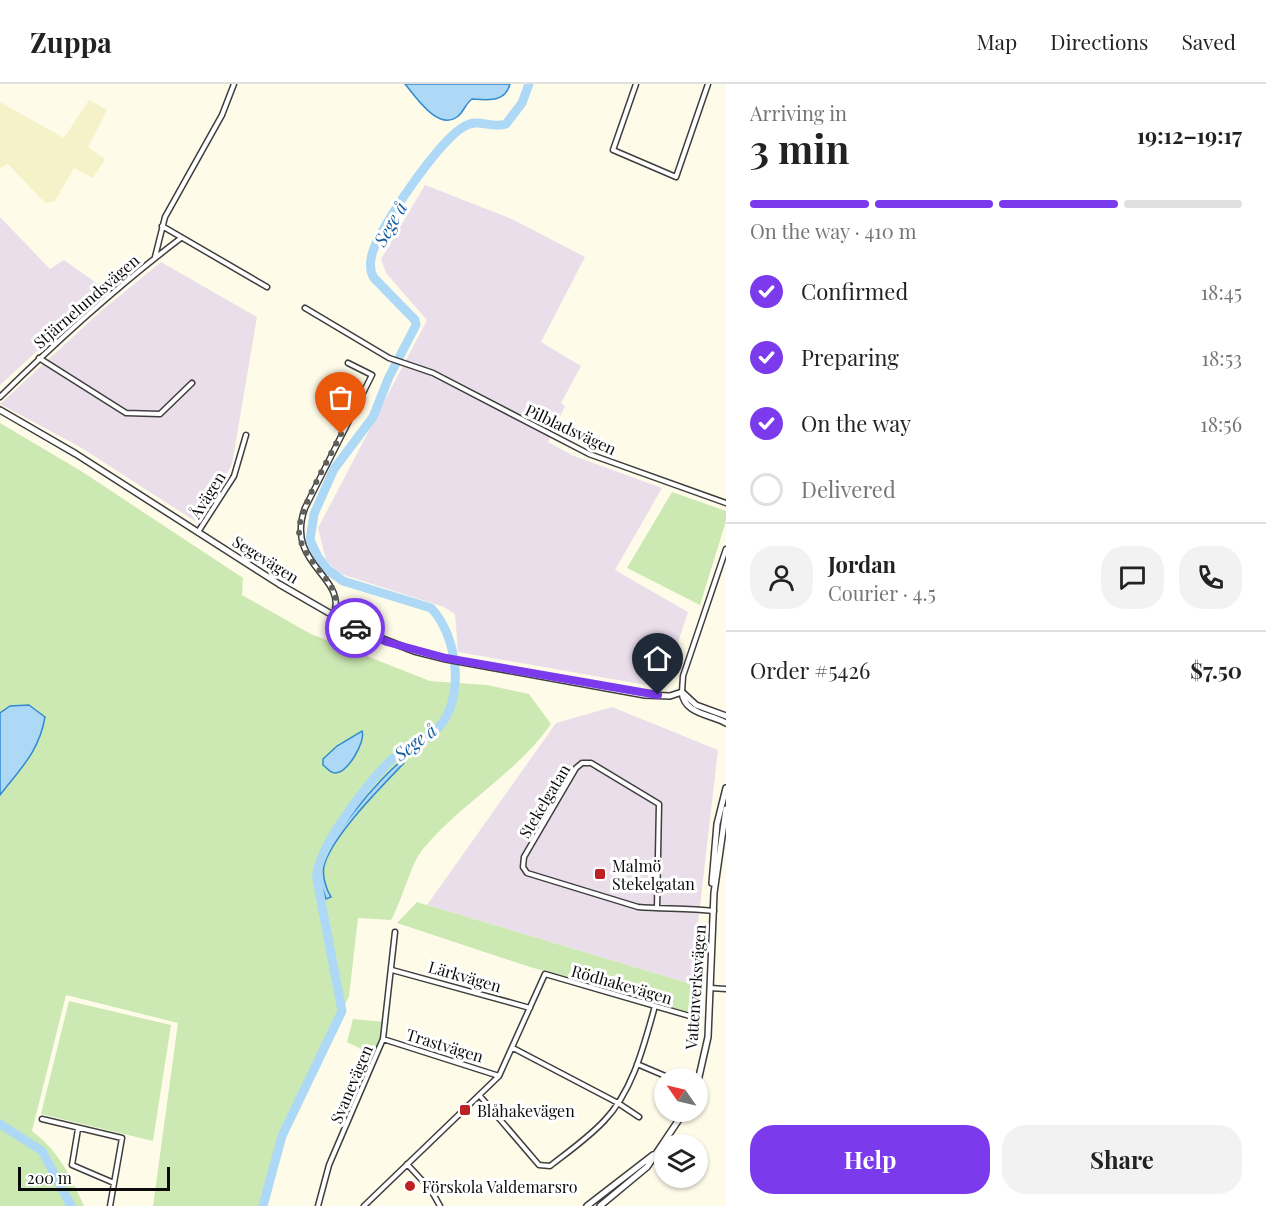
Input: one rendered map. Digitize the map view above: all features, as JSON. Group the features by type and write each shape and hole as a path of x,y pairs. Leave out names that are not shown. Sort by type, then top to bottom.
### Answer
{"street":[{"name":"Stjärnelundsvägen","path":"0,397 117,287 155,258 162,226 170,208 222,115 234,84"},
{"path":"636,84 613,150 676,177 708,84"},
{"path":"162,226 267,287"},
{"path":"155,258 181,238"},
{"name":"Pilbladsvägen","path":"305,308 389,358 433,373 589,454 726,503"},
{"path":"39,358 126,413 160,414 192,383"},
{"path":"333,616 338,603 336,594 305,552 299,526 305,508 372,375 348,363"},
{"name":"Segevägen","path":"0,410 76,454 333,616 387,642 446,658 645,694 670,696 682,692"},
{"name":"Åvägen","path":"198,532 234,476 246,435"},
{"path":"726,549 683,676 682,692 684,702 692,709 726,723"},
{"path":"682,692 696,705 726,716"},
{"name":"Stekelgatan","path":"657,908 659,804 591,763 582,763 576,768 524,857 523,867 527,873 638,907 657,908 714,911"},
{"name":"Vattenverksvägen","path":"701,1068 708,1037 714,893 726,788"},
{"name":"Svanevägen","path":"318,1206 329,1165 383,1039 395,932"},
{"name":"Lärkvägen","path":"392,970 530,1008"},
{"name":"Rödhakevägen","path":"530,1008 545,974 693,1017"},
{"path":"709,988 726,988"},
{"path":"480,1096 537,1163 544,1167 550,1166 592,1132 618,1103 637,1064 655,1006"},
{"path":"364,1206 499,1076 530,1008"},
{"name":"Trastvägen","path":"383,1039 499,1076"},
{"path":"513,1048 618,1103 639,1117"},
{"path":"637,1064 654,1071"},
{"path":"42,1119 122,1138 110,1206"},
{"path":"78,1129 72,1165 114,1183"},
{"path":"588,1206 654,1154"},
{"path":"598,1199 601,1206 637,1177 654,1156"},
{"path":"407,1164 431,1190 440,1206"}],"shaded area":[{"path":"89,100 107,110 88,147 105,159 93,178 74,168 55,201 45,203 8,164 0,168 0,102 64,138"},
{"path":"425,185 512,219 585,257 541,342 581,366 561,403 565,406 548,442 574,456 662,488 615,570 688,612 663,688 458,652 455,614 444,607 338,573 326,560 318,528 427,320 386,273 381,259"},
{"path":"0,217 50,269 64,260 105,289 0,385"},
{"path":"161,262 257,317 232,464 201,525 80,447 0,404 101,311"},
{"path":"612,707 718,750 691,984 427,905 556,723"}],"green space":[{"path":"0,423 81,471 243,578 242,595 311,634 430,681 487,685 529,694 551,724 522,758 454,817 423,849 414,863 391,920 358,918 349,996 282,1136 263,1206 153,1206 178,1023 66,995 32,1131 56,1155 84,1206 0,1206"},
{"path":"672,492 726,511 726,521 700,605 627,568"},
{"path":"417,902 691,984 688,1012 530,967 397,923"},
{"path":"69,1001 171,1025 153,1141 41,1114"},
{"path":"353,1019 385,1022 375,1056 347,1042"}],"water":[{"path":"405,84 510,84 504,94 495,99 472,99 457,117 450,120 435,116"},
{"path":"29,705 45,717 42,729 28,759 0,795 0,713 10,706"},
{"path":"362,731 363,736 359,749 345,768 333,773 323,765 323,759 337,746"},
{"path":"402,761 404,763 371,798 336,841 324,866 326,886 331,897 326,899 318,872 329,847 368,795"}],"waterway":[{"name":"Sege å","path":"263,1206 282,1136 342,1011 317,880 318,868 344,818 381,771 396,756 428,737 439,727 453,700 455,683 455,666 447,634 431,608 343,581 328,570 318,557 310,540 314,514 334,469 373,417 389,377 416,325 415,320 372,275 372,254 399,203 441,147 454,134 470,124 506,124 522,103 529,84"},
{"name":"Sege å","path":"0,1124 42,1151 71,1206"}],"way so far":[{"path":"341,434 305,508 299,533 309,559 334,589 338,603 333,616 355,628"}],"place":[{"name":"Malmö Stekelgatan","path":"600,874"},
{"name":"Blåhakevägen","path":"465,1110"},
{"name":"Förskola Valdemarsro","path":"410,1186"}],"route":[{"path":"355,628 414,651 519,673 658,695"}]}
